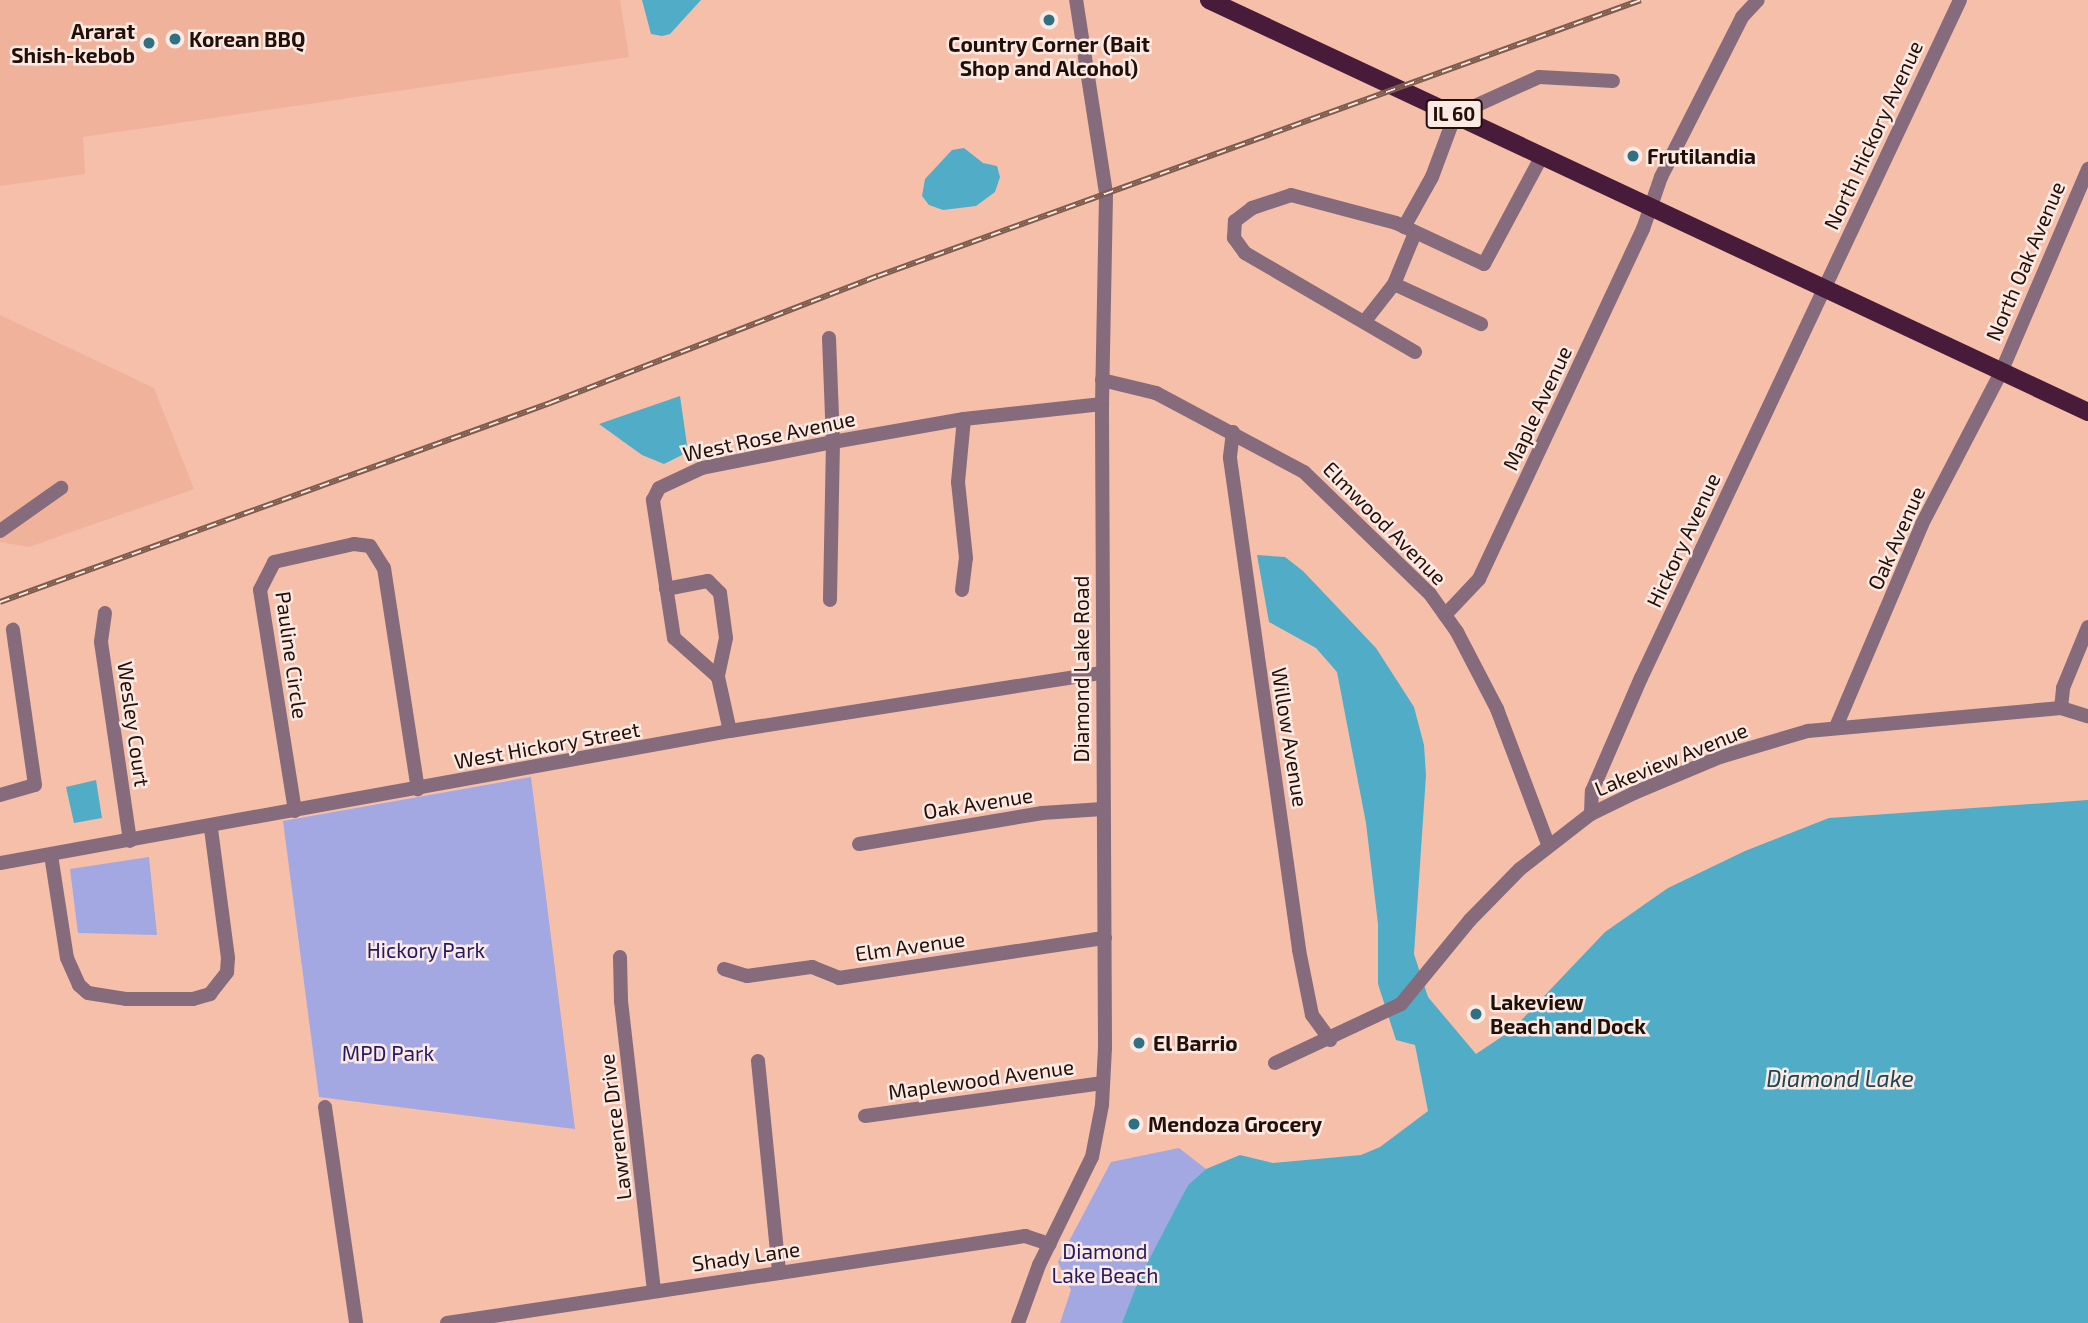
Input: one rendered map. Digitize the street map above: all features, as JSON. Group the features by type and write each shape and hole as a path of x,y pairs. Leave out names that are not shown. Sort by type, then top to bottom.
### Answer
{"main road":[{"name":"IL 60","path":"1209,0 2088,412"}],"street":[{"name":"Diamond Lake Road","path":"1018,1323 1050,1244 1092,1157 1103,1083 1105,939 1102,380 1105,173 1076,0"},
{"name":"North Hickory Avenue","path":"1825,287 1960,0"},
{"name":"Maple Avenue","path":"1445,615 1479,579 1652,208 1661,177 1756,1"},
{"path":"1365,321 1394,284 1410,230 1455,115 1539,77 1613,80"},
{"path":"1415,352 1245,253 1234,238 1235,221 1252,208 1291,195 1410,230 1484,264 1542,156"},
{"name":"North Oak Avenue","path":"2001,370 2088,169"},
{"path":"1394,284 1481,324"},
{"name":"Hickory Avenue","path":"1591,814 1592,791 1641,677 1825,287"},
{"path":"829,338 833,442 830,600"},
{"name":"Oak Avenue","path":"1836,727 1922,524 2001,370"},
{"name":"Elmwood Avenue","path":"1102,380 1156,393 1304,472 1376,538 1445,615 1497,709 1548,844"},
{"name":"West Rose Avenue","path":"718,677 676,644 653,500 659,488 702,468 833,442 964,419 1102,404"},
{"path":"962,590 966,558 958,482 964,419"},
{"name":"Willow Avenue","path":"1233,432 1230,458 1299,950 1312,1015 1331,1040"},
{"path":"0,531 61,488"},
{"name":"Pauline Circle","path":"295,811 260,590 274,562 354,544 370,546 384,568 418,789"},
{"path":"666,589 708,580 720,593 726,638 718,677 730,731"},
{"name":"Wesley Court","path":"105,613 101,642 130,841"},
{"path":"2062,708 2063,688 2088,627"},
{"path":"0,795 34,785 13,630"},
{"name":"West Hickory Street","path":"0,863 211,828 730,731 1102,673"},
{"name":"Lakeview Avenue","path":"1275,1063 1383,1015 1428,976 1470,920 1548,844 1591,814 1720,757 1836,727 2062,708 2088,716"},
{"name":"Oak Avenue","path":"859,844 1042,813 1103,809"},
{"path":"51,855 67,958 79,985 88,993 126,999 193,999 210,994 227,972 228,958 211,828"},
{"name":"Elm Avenue","path":"724,969 747,976 812,967 839,978 1105,939"},
{"name":"Lawrence Drive","path":"620,957 621,1002 654,1291"},
{"path":"758,1061 779,1273"},
{"name":"Maplewood Avenue","path":"865,1116 1103,1083"},
{"path":"325,1107 356,1323"},
{"name":"Shady Lane","path":"447,1323 1025,1236 1050,1244"}],"shaded area":[{"path":"0,0 620,0 629,57 83,137 85,174 0,186"},
{"path":"0,315 154,388 194,489 29,547 0,542"}],"green space":[{"name":"Hickory Park","path":"531,777 575,1129 319,1097 283,821"},
{"path":"149,857 157,935 78,933 70,869"},
{"name":"Diamond Lake Beach","path":"1179,1148 1206,1169 1188,1185 1122,1323 1060,1323 1071,1290 1058,1262 1111,1162"}],"water":[{"path":"642,0 701,0 670,34 662,36 651,34"},
{"path":"964,148 983,163 997,166 1000,177 995,192 976,206 943,210 929,205 922,196 925,179 952,150"},
{"path":"680,396 688,452 664,464 642,455 599,424"},
{"name":"Diamond Lake","path":"1257,555 1285,557 1303,571 1376,648 1414,707 1424,745 1426,775 1414,954 1428,997 1476,1054 1512,1030 1605,932 1668,888 1745,851 1829,818 2088,800 2088,1323 1122,1323 1140,1277 1188,1185 1206,1169 1240,1155 1273,1163 1361,1155 1380,1147 1428,1111 1415,1045 1396,1040 1378,984 1378,924 1366,823 1337,672 1316,648 1269,622"},
{"path":"96,780 102,818 74,823 66,787"}],"railway":[{"path":"0,602 550,403 878,276 1641,0"}],"place":[{"name":"Country Corner (Bait Shop and Alcohol)","path":"1049,20"},
{"name":"Korean BBQ","path":"175,39"},
{"name":"Ararat Shish-kebob","path":"149,43"},
{"name":"Frutilandia","path":"1633,156"},
{"name":"Lakeview Beach and Dock","path":"1476,1014"},
{"name":"El Barrio","path":"1139,1043"},
{"name":"Mendoza Grocery","path":"1134,1124"}],"park label":[{"name":"MPD Park","path":"388,1053"}]}
